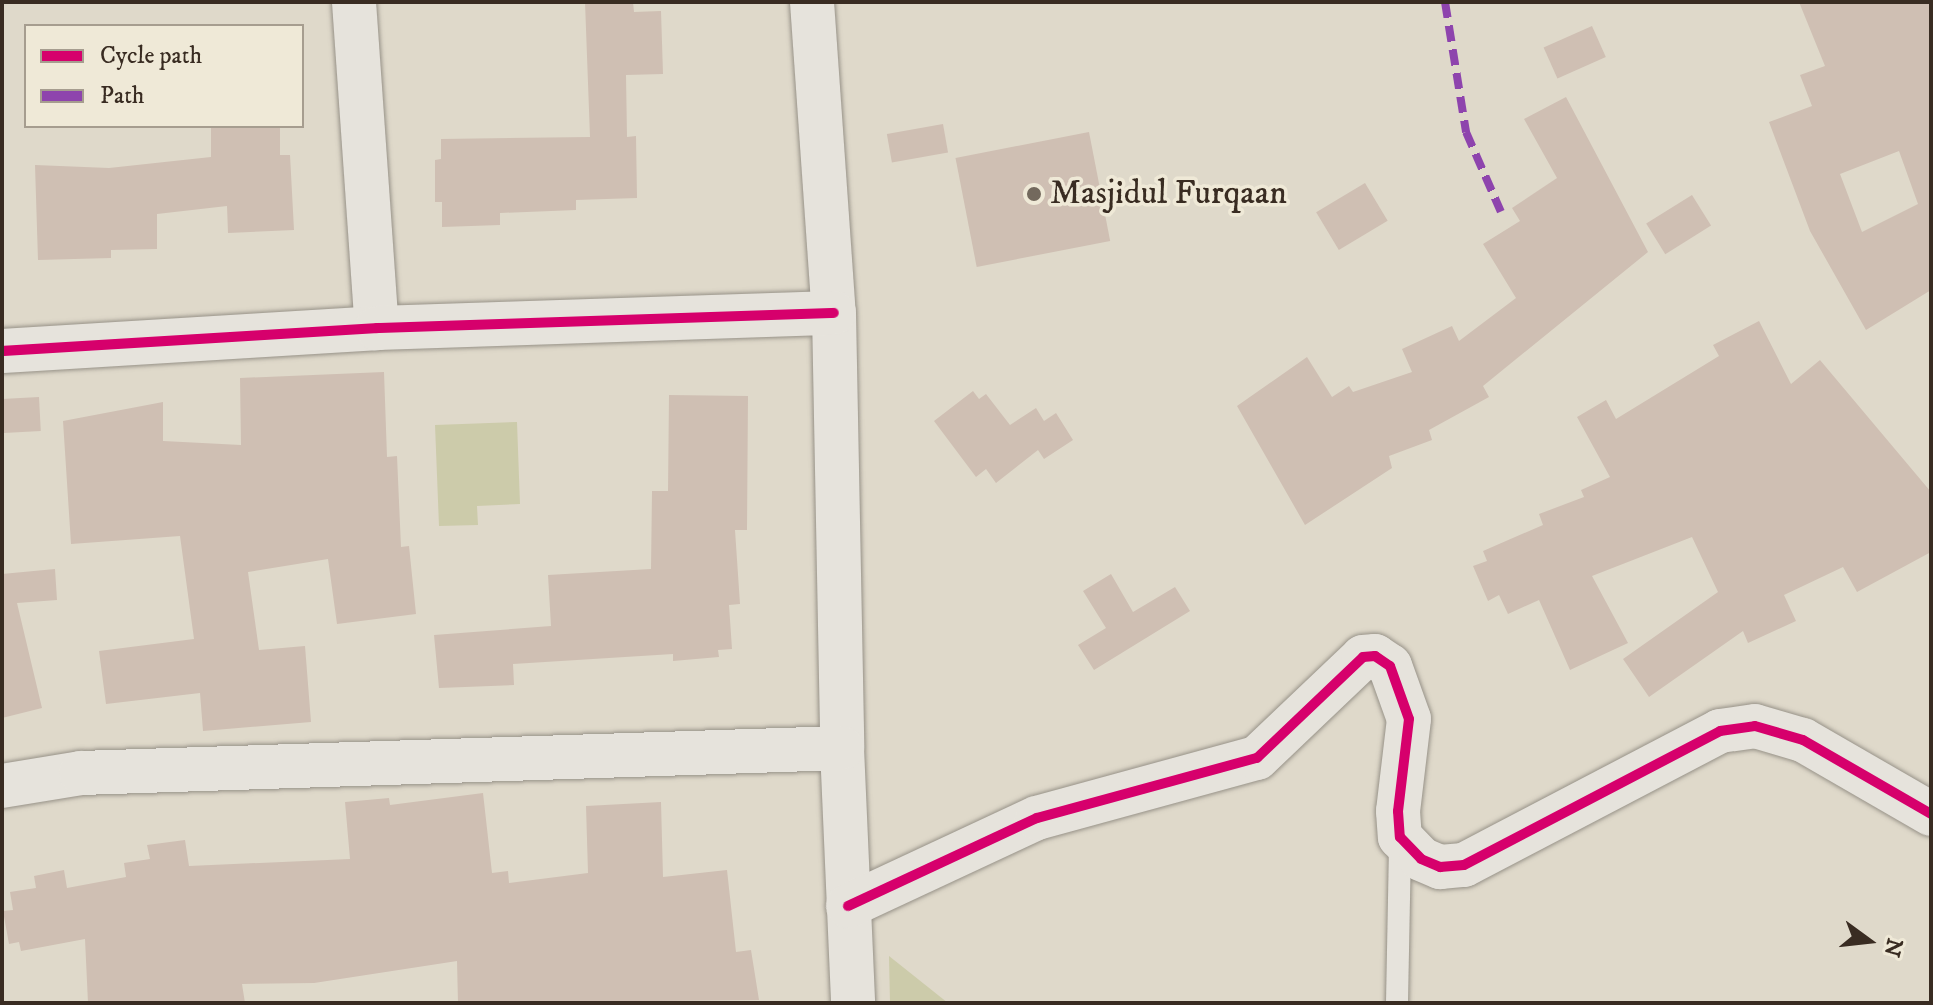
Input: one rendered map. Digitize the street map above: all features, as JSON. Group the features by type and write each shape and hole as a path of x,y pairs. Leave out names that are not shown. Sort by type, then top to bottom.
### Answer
{"street":[{"path":"354,2 377,328"},
{"path":"812,2 834,313 842,748 853,1003"},
{"path":"2,351 377,328 834,313"},
{"path":"848,906 1037,818 1257,758 1363,657 1375,656 1390,666 1409,719 1398,811 1400,837 1421,859 1440,867 1464,865 1720,731 1755,726 1803,740 1931,814"},
{"path":"2,786 81,773 842,748"}],"lane":[{"path":"1397,1003 1400,837"}],"green space":[{"path":"517,422 520,504 477,506 478,525 439,526 435,425"},
{"path":"889,956 948,1003 890,1003"}],"building":[{"path":"585,2 633,2 634,12 661,11 663,74 626,75 627,137 636,136 637,198 576,200 576,210 500,213 500,225 442,227 442,202 435,202 435,160 441,159 441,139 590,137"},
{"path":"1799,2 1931,2 1931,290 1866,330 1810,231 1769,122 1812,106 1800,75 1825,66","holes":["1899,151 1918,204 1862,232 1840,174"]},
{"path":"1592,26 1606,57 1557,79 1544,48"},
{"path":"1566,97 1648,252 1483,386 1489,397 1429,430 1432,440 1389,456 1392,468 1305,525 1237,406 1307,357 1332,397 1349,386 1353,392 1412,372 1402,349 1452,326 1459,341 1516,298 1483,244 1520,221 1512,208 1557,178 1524,119"},
{"path":"943,124 948,153 892,162 887,134"},
{"path":"211,128 280,128 280,155 290,155 294,230 228,233 227,206 157,214 157,249 111,250 111,258 38,260 35,165 109,168 211,157"},
{"path":"1089,132 1110,241 977,267 955,158"},
{"path":"1365,183 1388,221 1339,250 1316,212"},
{"path":"1692,195 1711,226 1665,254 1646,224"},
{"path":"1759,321 1791,384 1820,360 1931,492 1931,552 1857,592 1843,567 1784,595 1796,621 1748,643 1743,631 1649,697 1623,659 1718,592 1692,537 1592,576 1628,643 1570,670 1539,600 1508,614 1499,595 1488,601 1473,566 1487,561 1483,551 1543,525 1539,514 1584,497 1581,490 1610,477 1577,417 1606,400 1616,419 1719,356 1713,345"},
{"path":"384,372 387,457 397,456 401,547 409,546 416,614 337,624 328,559 248,572 259,650 305,646 311,722 203,731 200,693 106,704 99,651 194,639 180,536 71,544 63,421 163,402 163,441 241,445 240,378"},
{"path":"973,391 979,399 986,394 1010,425 1036,408 1044,421 1056,413 1073,440 1044,459 1038,450 996,483 986,469 976,477 934,421"},
{"path":"669,395 748,396 747,530 735,530 740,604 729,605 732,649 718,650 719,657 673,661 673,654 513,664 514,685 439,688 434,635 551,626 548,575 651,569 652,491 668,491"},
{"path":"39,397 41,431 4,433 2,399"},
{"path":"55,569 57,600 17,603 42,708 2,718 2,574"},
{"path":"1111,574 1133,612 1175,587 1190,611 1094,670 1078,645 1106,628 1083,591"},
{"path":"483,793 492,873 508,871 509,883 588,873 586,806 661,802 663,877 727,870 736,952 751,950 759,1000 458,1003 457,961 314,983 242,984 245,1003 88,1003 85,939 21,951 19,942 9,944 3,911 13,910 10,892 36,888 34,876 64,870 67,888 126,877 124,863 150,859 147,845 185,840 189,866 350,859 345,802 389,798 390,805"}],"marked path":[{"path":"1445,2 1466,132 1501,212"}],"cycle path":[{"path":"2,351 377,328 834,313"},
{"path":"848,906 1037,818 1257,758 1363,657 1375,656 1390,666 1409,719 1398,811 1400,837 1421,859 1440,867 1464,865 1720,731 1755,726 1803,740 1931,814"}],"place":[{"name":"Masjidul Furqaan","path":"1034,194"}]}
